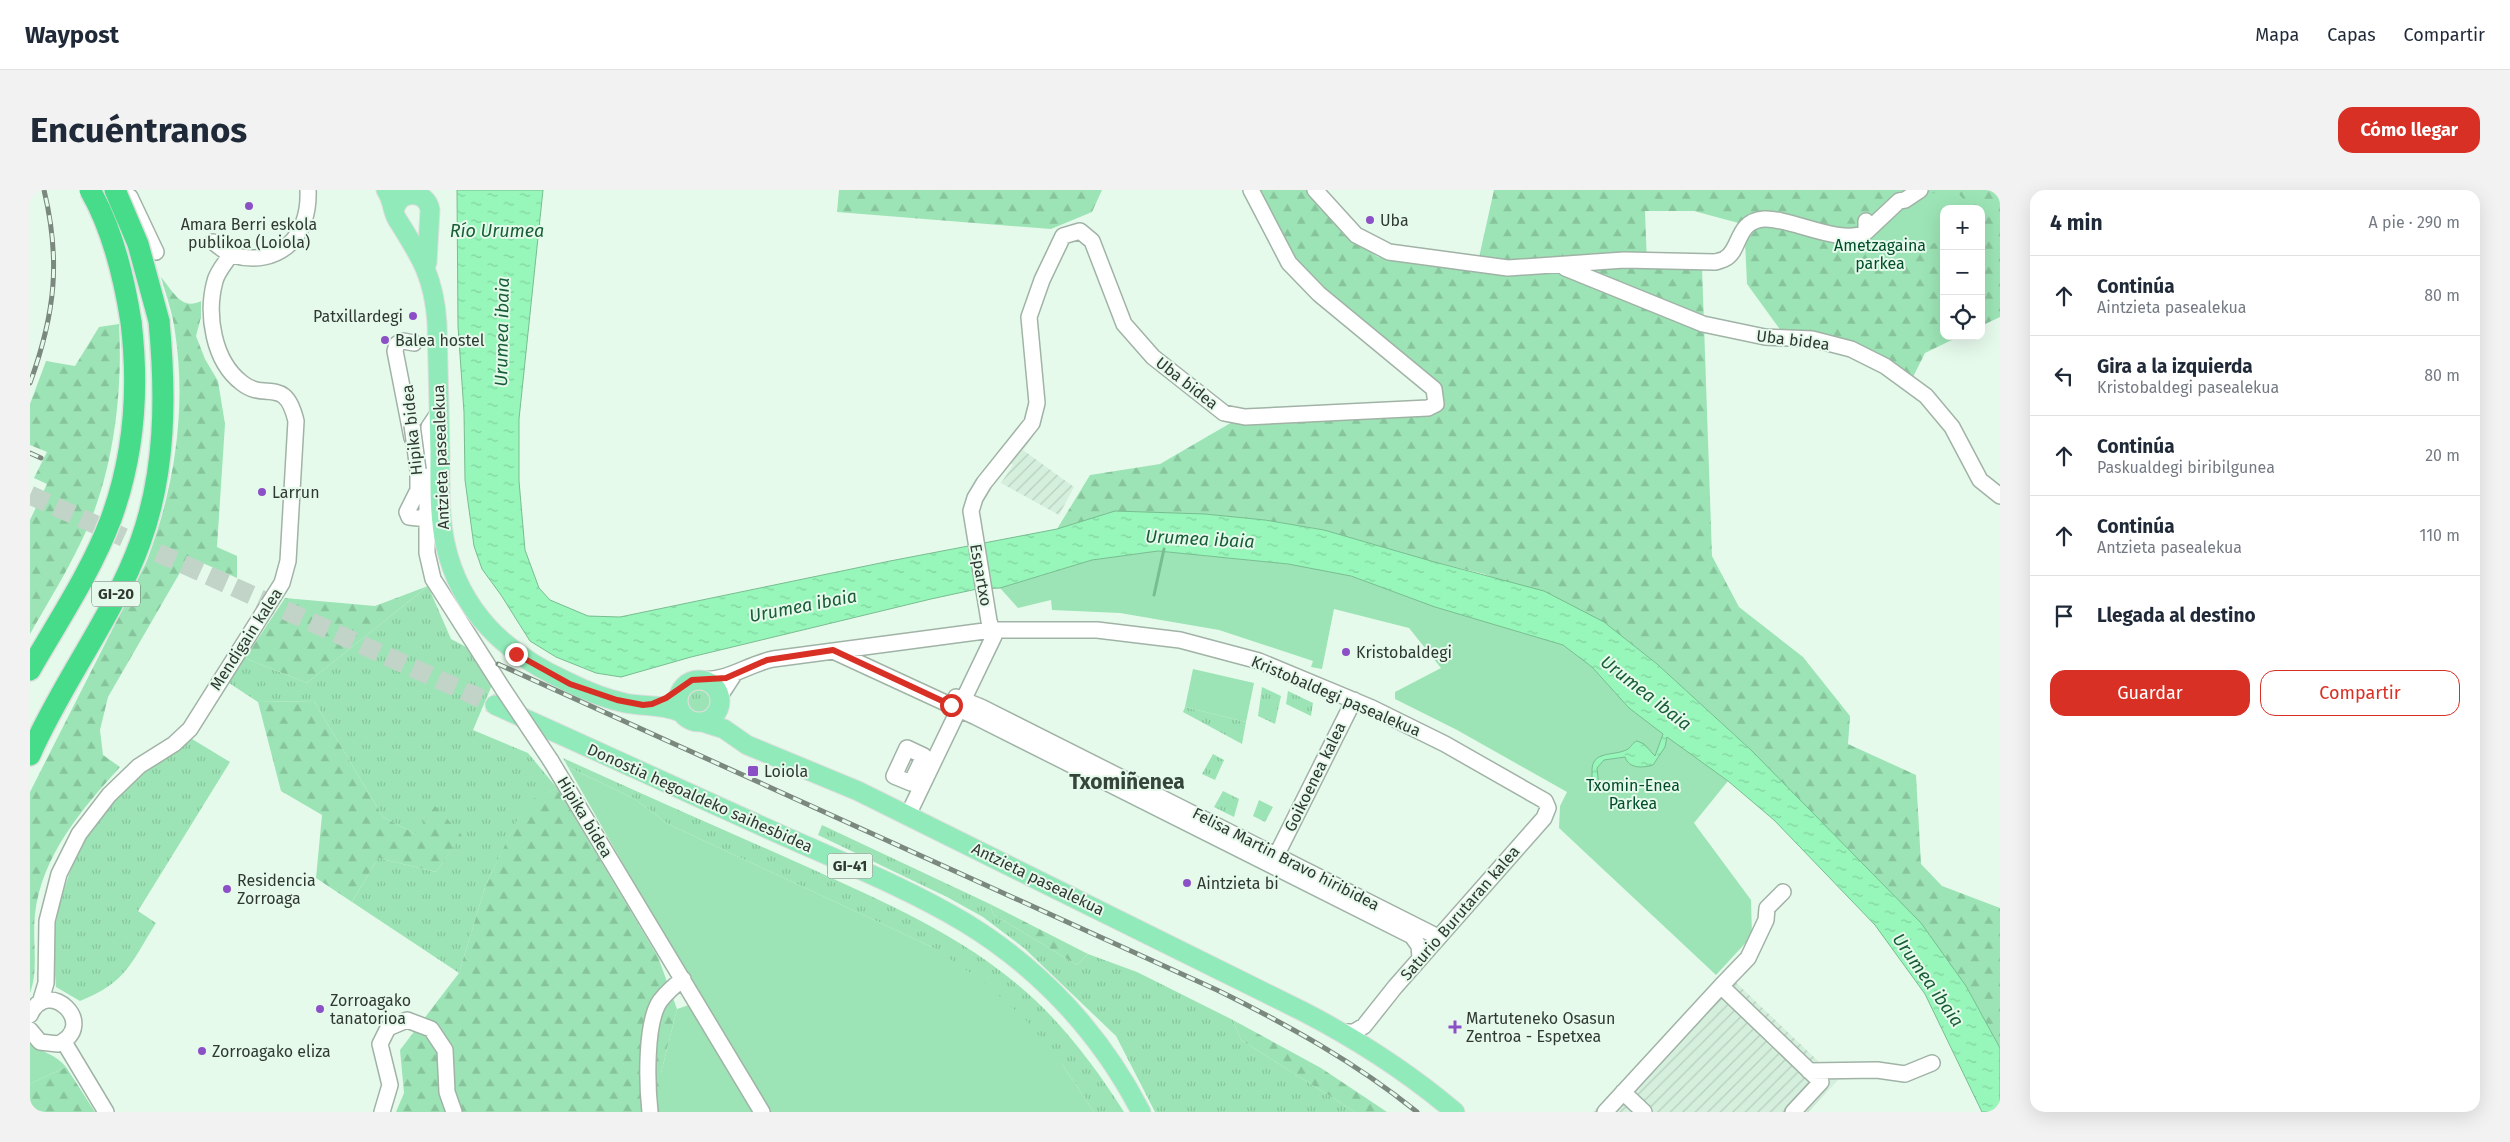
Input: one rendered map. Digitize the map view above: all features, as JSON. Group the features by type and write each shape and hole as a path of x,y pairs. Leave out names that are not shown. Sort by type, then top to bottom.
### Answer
{"highway":[{"name":"GI-20","path":"30,670 92,559 110,521 123,483 134,413 135,368 131,322 117,256 90,190"},
{"name":"GI-20","path":"30,755 124,579 140,542 152,502 164,419 164,371 159,321 124,192"}],"main road":[{"path":"386,190 406,199 422,195 427,202 429,214 426,242 427,270"},
{"path":"406,199 415,227 424,223 429,214"},
{"path":"406,199 427,270"},
{"name":"Antzieta pasealekua","path":"427,270 436,310 440,487 445,542 455,576 478,614 493,633 516,654 556,677 617,700 634,704 652,704 680,712"},
{"path":"720,701 715,715 702,722 687,719 680,712 677,702 679,691 692,680 703,680 712,684 720,701 730,733"},
{"name":"Antzieta pasealekua","path":"652,704 679,691"},
{"name":"Donostia hegoaldeko saihesbidea","path":"496,703 958,933 1005,966 1047,1003 1100,1066 1127,1112"},
{"name":"Donostia hegoaldeko saihesbidea","path":"496,703 879,879 965,923 1020,962 1075,1014 1110,1058 1142,1112"},
{"name":"Antzieta pasealekua","path":"702,722 717,726 747,745 833,780 908,815 1343,1032 1430,1091 1455,1112"}],"street":[{"path":"213,242 231,254 263,257 277,254 288,248 300,229 309,206 308,190"},
{"name":"Uba bidea","path":"972,520 971,511 979,490 1032,423 1037,402 1029,317 1042,280 1063,236 1080,231 1092,241 1124,324 1153,357 1224,413 1245,417 1428,408 1436,404 1434,389 1319,294 1289,263 1251,190"},
{"name":"Uba bidea","path":"1314,190 1356,235 1389,252 1508,268 1562,266 1624,260 1716,262 1726,259 1732,253 1738,236 1748,225 1764,219 1820,232 1857,236 1866,226 1898,200 1904,200 1920,190"},
{"path":"102,235 124,216 124,192"},
{"path":"124,192 156,252"},
{"name":"Mendigain kalea","path":"33,1011 46,983 47,921 59,874 79,834 109,795 133,772 174,744 190,729 282,583 288,561 296,421 292,406 285,396 273,390 251,388 233,374 228,369 215,341 211,308 215,279 231,254"},
{"name":"Uba bidea","path":"1562,266 1703,324 1765,337 1812,339 1850,349 1885,366 1926,396 1952,427 1980,480 2000,496"},
{"name":"Hipika bidea","path":"418,481 395,351 397,344 403,341 409,348 412,425 418,481 418,490 407,512 409,517 414,519 426,519"},
{"name":"Hipika bidea","path":"439,412 429,426 426,435 427,554 433,578 496,703 550,761 762,1112"},
{"name":"Espartxo","path":"972,520 990,623"},
{"path":"908,815 994,636 990,623"},
{"name":"Kristobaldegi pasealekua","path":"703,680 733,676 767,660 966,632 990,623 1097,630 1180,640 1259,661 1354,700 1445,744 1542,799"},
{"path":"966,632 976,637 984,654"},
{"name":"Felisa Martin Bravo hiribidea","path":"872,645 878,661 962,704 1277,854 1438,937"},
{"path":"833,650 962,704 1412,936 1419,946 1420,958"},
{"path":"720,701 733,676"},
{"name":"Goikoenea kalea","path":"1277,854 1354,700"},
{"name":"Saturio Burutaran kalea","path":"1364,1026 1438,937 1546,815 1547,804 1542,799"},
{"path":"1605,1112 1748,958 1766,920 1767,908 1783,892"},
{"path":"650,1112 648,1065 653,1020 660,1002 683,979"},
{"path":"31,1033 45,1044 52,1045 64,1042 73,1030 74,1022 69,1009 58,1001 46,983"},
{"path":"1721,986 1821,1082 1793,1112"},
{"path":"33,1011 52,1000 58,1001"},
{"path":"382,1112 390,1085 380,1044 388,1028 406,1020 430,1029 445,1050 446,1092 454,1112"},
{"path":"1343,1032 1354,1032 1364,1026"},
{"path":"1364,1026 1361,1037 1365,1046"},
{"path":"64,1042 106,1112"},
{"path":"1809,1071 1877,1070 1905,1074 1932,1063"},
{"path":"1623,1092 1644,1112"}],"shaded area":[{"path":"1026,433 1033,436 1023,450 1074,487 1059,515 1001,483 1013,465 1006,460"},
{"path":"1726,973 1838,1080 1808,1112 1593,1112"}],"green space":[{"path":"839,190 1102,190 1092,212 1051,229 837,212"},
{"name":"Ametzagaina parkea","path":"1258,190 1306,190 1343,234 1378,257 1476,271 1494,190 2000,190 2000,317 1985,324 1985,205 1940,205 1940,340 1952,340 1925,353 1911,381 1891,366 1781,331 1747,284 1745,242 1757,228 1694,211 1645,211 1647,264 1702,267 1712,556 1739,607 1803,657 1850,716 1848,744 1916,775 1921,864 1942,886 2000,908 2000,1048 1966,986 1751,750 1657,664 1604,622 1484,574 1431,561 1324,530 1265,520 1205,514 1057,529 1090,475 1160,464 1234,421 1442,405 1292,258"},
{"name":"Ametzagaina parkea","path":"1944,190 1955,190 1969,205 1940,205 1940,239 1896,269 1886,273 1879,271 1873,264 1867,239 1901,203"},
{"path":"161,277 178,298 183,301 194,303 201,301 201,317 196,336 205,359 218,381 225,424 217,547 237,556 237,578 189,557 108,697 100,730 103,755 120,767 78,816 55,853 46,872 39,892 35,914 35,964 30,993 30,792 146,563 156,536 171,479 176,450 178,420 178,361 173,318"},
{"path":"119,324 120,351 117,408 108,464 101,492 80,544 30,634 30,520 47,484 34,478 47,452 30,445 30,404 46,361 75,366 99,327"},
{"name":"Txomin-Enea Parkea","path":"1158,551 1288,564 1351,576 1435,607 1563,645 1592,667 1629,708 1728,781 1694,823 1751,900 1752,936 1716,975 1559,828 1560,806 1567,792 1457,730 1395,699 1395,692 1441,668 1409,628 1334,609 1322,669 1311,667 1313,661 1219,630 1120,613 1052,610 1051,600 1018,608 1000,588 1092,560"},
{"path":"428,586 451,639 470,649 492,685 473,730 528,753 557,788 526,803 486,884 459,973 352,902 378,858 436,872 462,834 416,834 383,817 314,701 258,702 229,683 245,658 307,683"},
{"path":"428,586 307,683 245,658 285,598 375,606"},
{"path":"1193,669 1254,683 1246,722 1185,707"},
{"path":"1262,687 1281,696 1275,724 1258,716"},
{"path":"699,688 709,692 713,702 709,712 699,716 689,712 685,702 689,692"},
{"path":"1288,691 1313,703 1311,716 1286,704"},
{"path":"314,701 383,817 416,834 435,806 462,835 436,872 378,858 352,902 316,878 322,815 281,791 258,702"},
{"path":"1185,707 1246,722 1242,744 1183,712"},
{"path":"192,739 230,762 138,911 156,923 140,950 118,979 108,987 80,1001 56,987 53,949 56,921 71,869 87,835 115,798 147,771"},
{"path":"1213,754 1224,760 1215,780 1202,774"},
{"path":"563,758 851,887 935,928 961,944 1012,980 1044,1009 1087,1058 1124,1112 1094,1112 1062,1064 932,947 668,824 635,799 568,767"},
{"path":"568,767 635,799 668,824 932,947 984,982 1025,1019 1062,1064 1094,1112 661,1112 661,1073 677,1009 701,1001"},
{"path":"557,788 658,957 677,1009 661,1073 661,1112 396,1112 404,1093 400,1050 459,973 486,884 526,802"},
{"path":"1223,791 1239,799 1234,817 1214,807"},
{"path":"1259,800 1273,807 1265,822 1253,816"},
{"path":"822,825 990,904 993,914 1077,965 1088,954 1137,972 1233,1020 1241,1040 1355,1112 1155,1112 1116,1036 1024,948 983,917 947,897 818,835"},
{"path":"990,904 1088,954 1077,965 993,914"},
{"path":"1233,1020 1321,1068 1387,1112 1355,1112 1241,1040"},
{"path":"30,1044 54,1057 66,1067 30,1084"},
{"path":"66,1067 95,1112 30,1112 30,1084"}],"water":[{"path":"457,190 543,190 519,419 519,481 525,550 539,588 550,600 588,616 620,617 890,561 1057,529 1115,511 1205,514 1265,520 1324,530 1544,591 1604,622 1657,664 1751,750 1921,923 1966,986 2000,1048 2000,1112 1982,1112 1925,994 1875,925 1774,820 1728,781 1667,737 1665,747 1653,765 1645,767 1633,766 1625,757 1604,760 1597,768 1599,787 1597,790 1592,780 1595,760 1605,755 1628,749 1637,741 1644,744 1655,756 1663,734 1629,708 1592,667 1563,645 1435,607 1351,576 1288,564 1158,551 1092,560 1000,588 977,589 931,599 691,657 621,677 596,673 556,657 530,641 482,569 474,546 465,480 464,412 458,326"}],"waterway":[{"name":"Urumea ibaia","path":"1154,595 1164,549"}],"tunnel":[{"path":"30,495 495,705"}],"railway":[{"path":"30,383 45,334 53,287 52,240 44,190"},
{"path":"30,453 41,458"},
{"path":"498,664 1217,990 1320,1045 1370,1077 1417,1112"}],"place":[{"name":"Amara Berri eskola publikoa (Loiola)","path":"249,206"},
{"name":"Uba","path":"1370,220"},
{"name":"Patxillardegi","path":"413,316"},
{"name":"Balea hostel","path":"385,340"},
{"name":"Larrun","path":"262,492"},
{"name":"Kristobaldegi","path":"1346,652"},
{"name":"Loiola","path":"753,771"},
{"name":"Aintzieta bi","path":"1187,883"},
{"name":"Residencia Zorroaga","path":"227,889"},
{"name":"Zorroagako tanatorioa","path":"320,1009"},
{"name":"Martuteneko Osasun Zentroa - Espetxea","path":"1455,1027"},
{"name":"Zorroagako eliza","path":"202,1051"}],"district":[{"name":"Txomiñenea","path":"1127,782"}],"route":[{"path":"516,654 570,684 626,703 643,705 652,704 666,698 679,691 692,680 726,678 767,660 833,650 951,705"}],"water label":[{"name":"Río Urumea","path":"497,231"}]}
